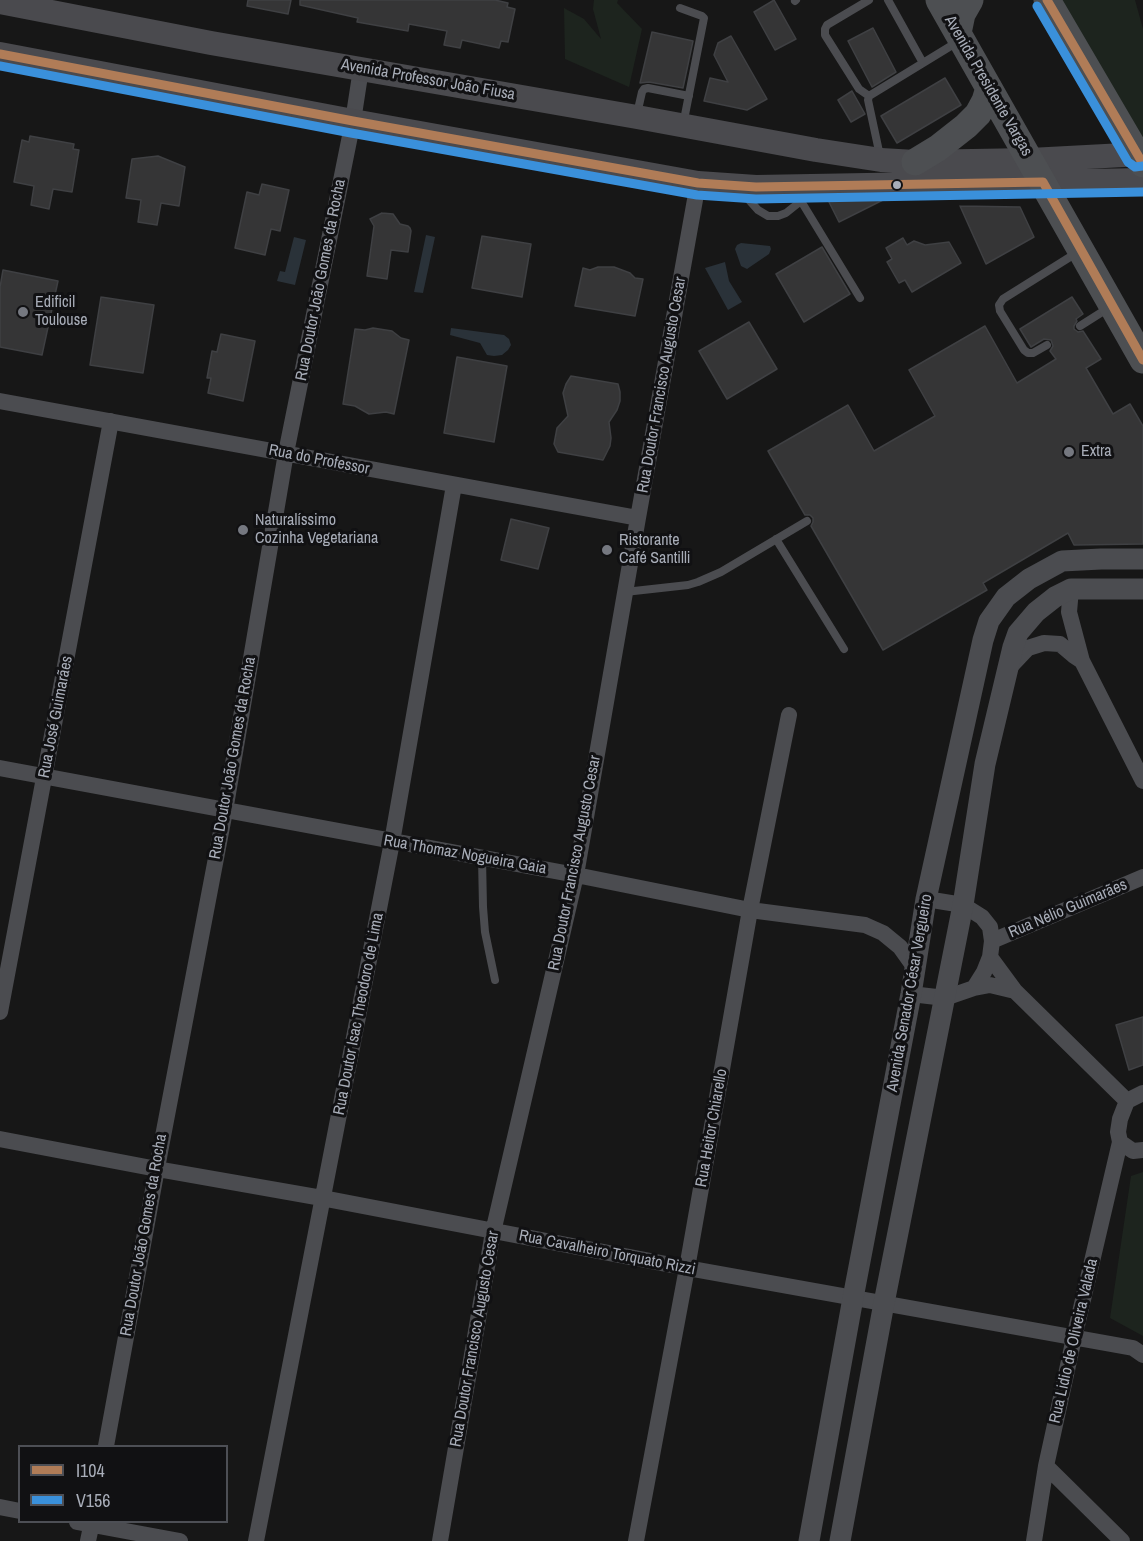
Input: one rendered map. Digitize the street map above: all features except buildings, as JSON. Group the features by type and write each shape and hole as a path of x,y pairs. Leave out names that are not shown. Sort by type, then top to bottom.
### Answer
{"main road":[{"name":"Avenida Presidente Vargas","path":"939,0 1143,360"},
{"path":"960,36 962,15 970,0"},
{"path":"1036,0 1052,9 1142,163"},
{"name":"Avenida Professor João Fiusa","path":"0,2 211,43 816,150 881,160 1036,171"},
{"name":"Avenida Professor João Fiusa","path":"0,54 353,121 699,183 800,193 1142,163"},
{"path":"915,162 938,148 978,114 989,88"}],"street":[{"name":"Rua Doutor João Gomes da Rocha","path":"106,1445 225,811 286,453 353,121 361,69"},
{"name":"Rua Doutor Francisco Augusto Cesar","path":"440,1541 493,1232 576,875 699,183"},
{"name":"Rua do Professor","path":"0,401 638,518"},
{"name":"Rua José Guimarães","path":"0,1012 111,421"},
{"name":"Rua Doutor Isac Theodoro de Lima","path":"256,1541 392,842 454,485"},
{"path":"1100,589 1101,559"},
{"name":"Avenida Senador César Vergueiro","path":"809,1541 911,994 926,899 989,621 1006,597 1029,579 1062,561 1143,559"},
{"name":"Avenida Senador César Vergueiro","path":"840,1541 884,1303 963,905 985,764 1018,633 1036,612 1055,597 1071,589"},
{"path":"1143,589 1071,589 1069,612 1082,660 1143,781"},
{"path":"1009,668 1028,648 1044,643 1060,644 1082,660"},
{"name":"Rua Heitor Chiarello","path":"636,1541 687,1269 750,909 789,715"},
{"path":"957,759 985,764"},
{"name":"Rua Thomaz Nogueira Gaia","path":"0,768 750,909 865,925 883,933 900,947 915,968"},
{"name":"Rua Nélio Guimarães","path":"991,949 1143,877"},
{"path":"926,899 963,905 982,917 990,927 991,949 984,972 974,988"},
{"path":"991,949 1015,992 1127,1101 1143,1093"},
{"path":"911,994 945,998 974,988 990,986 1015,992"},
{"name":"Rua Lidio de Oliveira Valada","path":"1035,1541 1046,1466 1120,1142 1119,1125 1127,1101"},
{"name":"Rua Cavalheiro Torquato Rizzi","path":"0,1139 322,1198 687,1269 1133,1348 1143,1354"},
{"path":"1120,1142 1133,1151 1143,1150"},
{"path":"1046,1466 1122,1541"},
{"path":"817,1500 846,1505"},
{"path":"0,1507 18,1511"},
{"path":"87,1523 88,1541"},
{"path":"92,1523 180,1541"}],"lane":[{"path":"869,0 827,25 825,29 825,34 859,89 869,96"},
{"path":"888,0 923,63"},
{"path":"680,8 704,18 683,125"},
{"path":"869,96 923,63 960,36"},
{"path":"637,117 644,89 689,96"},
{"path":"869,96 881,160"},
{"path":"800,193 860,298"},
{"path":"1047,345 1033,353 1024,350 1000,311 999,305 1003,299 1081,250"},
{"path":"1080,326 1113,306"},
{"path":"625,592 698,582 721,572 807,521"},
{"path":"776,539 844,649"},
{"path":"482,858 484,923 495,980"}],"shaded area":[{"path":"594,0 618,0 617,3 642,29 629,87 565,59 564,8 584,19 601,39 593,9"},
{"path":"1059,0 1135,0 1143,29 1143,140"},
{"path":"426,235 435,237 423,293 414,292"},
{"path":"294,237 306,240 295,285 277,281 280,271 285,272"},
{"path":"741,243 770,246 771,249 769,254 747,269 741,266 735,249"},
{"path":"725,262 729,281 742,302 728,310 705,268"},
{"path":"451,328 504,335 509,339 511,345 502,355 487,355 480,343 450,335"},
{"path":"1143,1172 1143,1336 1110,1318 1131,1176"}],"transit line":[{"name":"I104","path":"1047,0 1143,164"},
{"name":"V156","path":"1037,6 1128,162 1135,167 1143,166"},
{"name":"I104","path":"0,54 698,183 756,187 1043,182 1143,360"},
{"name":"V156","path":"0,66 351,133 697,195 756,199 1143,192"}],"place":[{"name":"Edificil Toulouse","path":"23,312"},
{"name":"Extra","path":"1069,452"},
{"name":"Naturalíssimo Cozinha Vegetariana","path":"243,530"},
{"name":"Ristorante Café Santilli","path":"607,550"}]}
